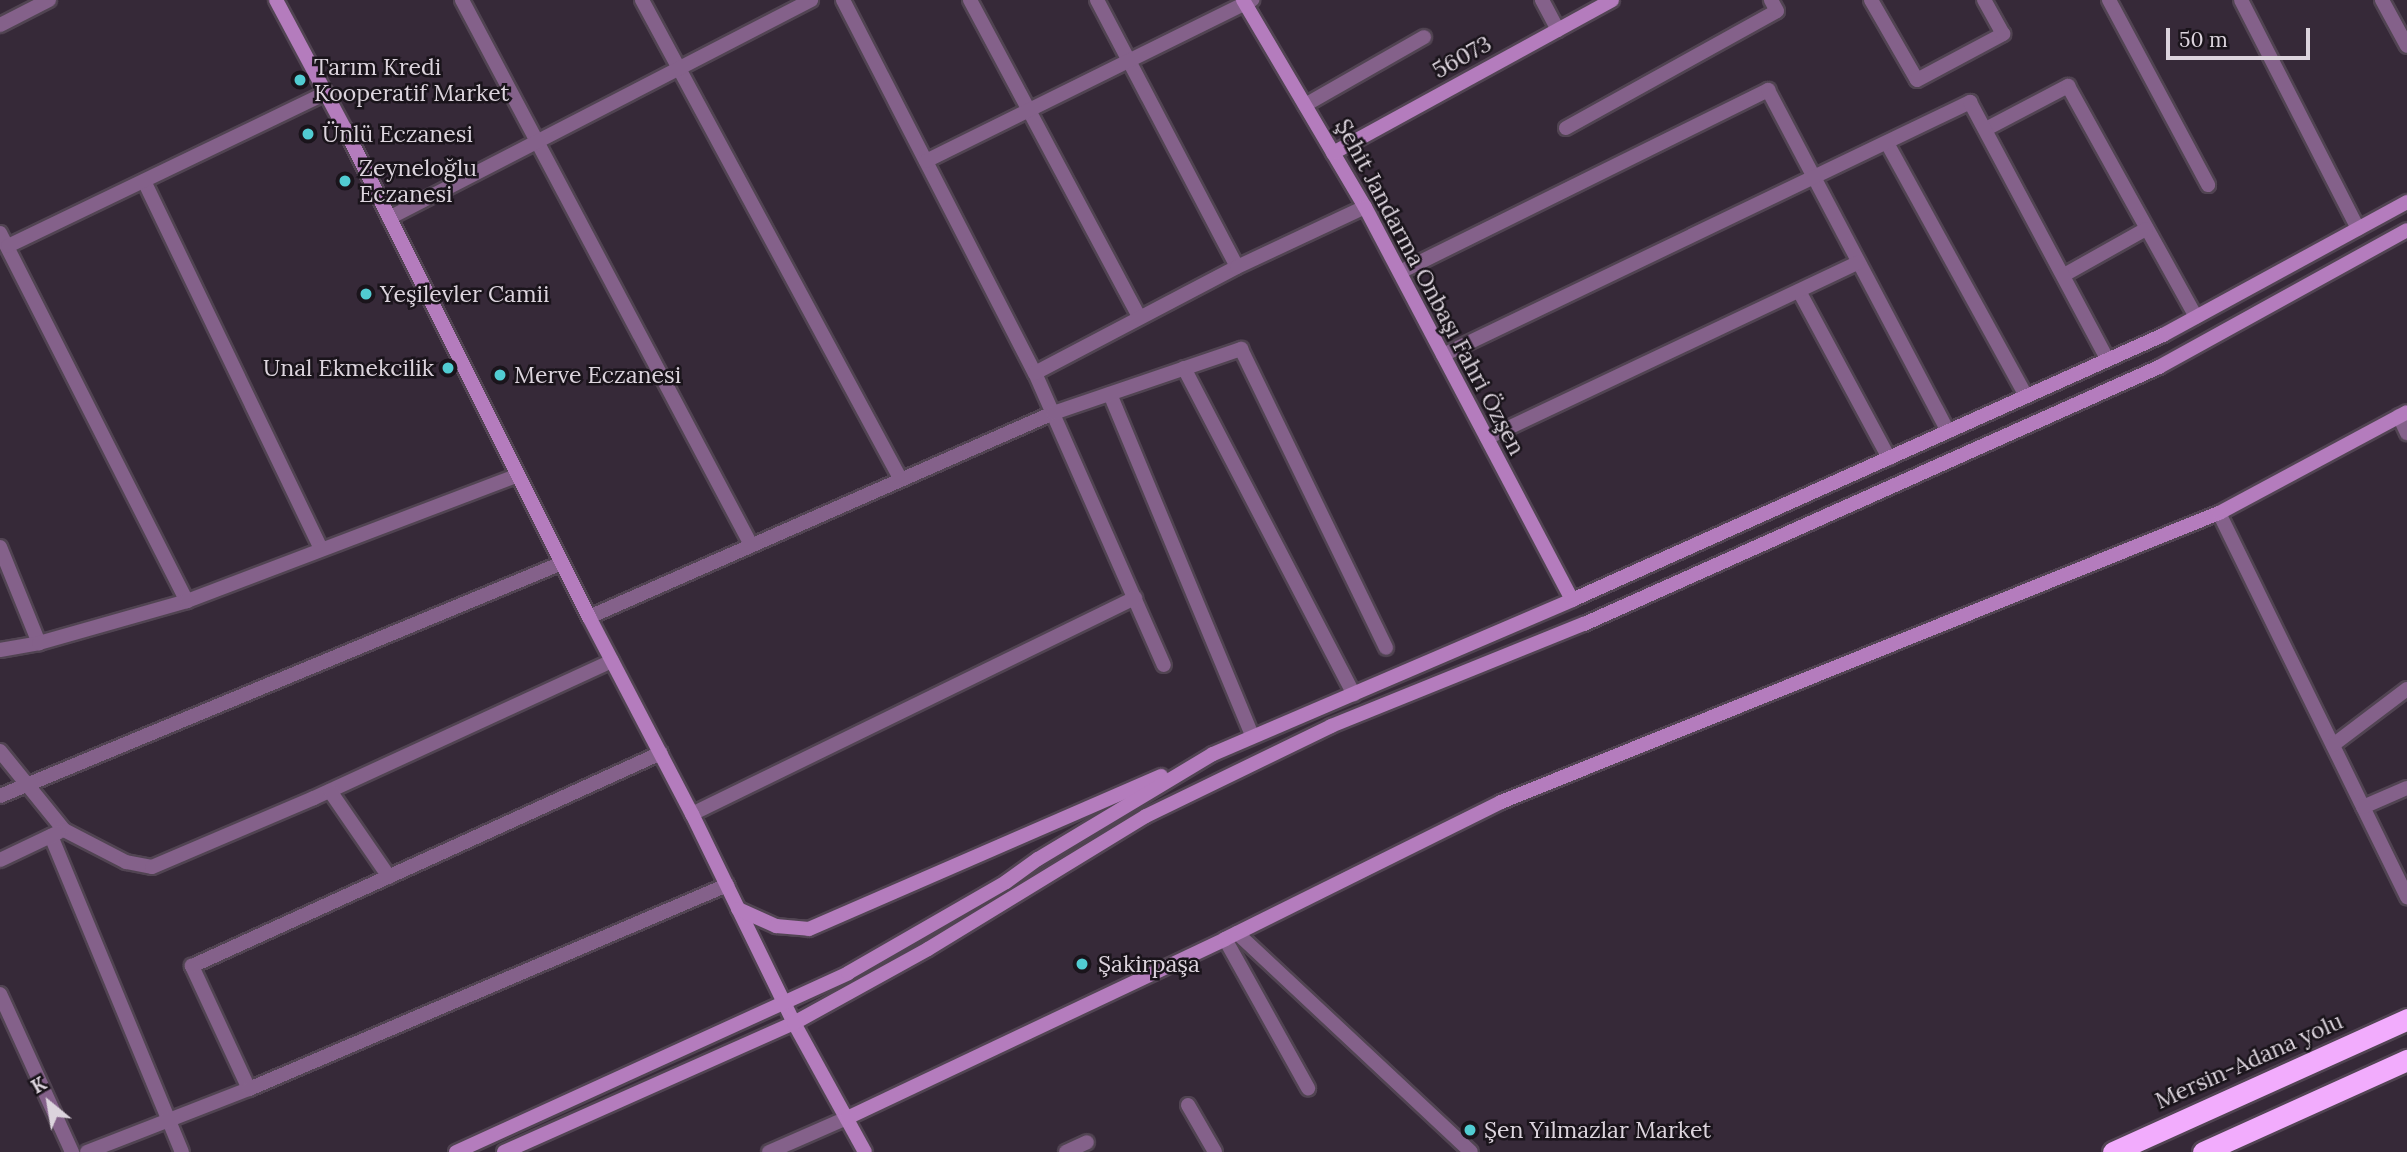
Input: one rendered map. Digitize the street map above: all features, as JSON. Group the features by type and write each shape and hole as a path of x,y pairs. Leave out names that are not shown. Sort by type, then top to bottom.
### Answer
{"highway":[{"name":"Mersin-Adana yolu","path":"2113,1152 2407,1019"},
{"path":"2203,1152 2407,1060"}],"main road":[{"path":"276,0 326,93 589,617 692,814 793,1023 864,1152"},
{"name":"56073","path":"1334,153 1612,0"},
{"name":"Şehit Jandarma Onbaşı Fahri Özşen","path":"1247,1 1365,207 1572,600"},
{"path":"738,909 776,926 809,929 1252,735 1572,600 2026,396 2196,317 2407,202"},
{"path":"504,1152 793,1023 929,949 1146,816 1331,726 1584,624 2159,367 2407,230"},
{"path":"847,1118 1231,936 1501,802 2219,513 2403,414"},
{"path":"456,1152 785,1004 917,934 1213,754"}],"street":[{"path":"0,24 49,0"},
{"path":"462,0 751,545"},
{"path":"642,0 901,480"},
{"path":"389,218 811,0"},
{"path":"843,0 1035,373 1164,665"},
{"path":"970,0 1139,317"},
{"path":"1097,0 1237,267"},
{"path":"1542,0 1558,30"},
{"path":"1566,128 1777,11 1771,0"},
{"path":"1871,0 1917,80 2003,34 1984,0"},
{"path":"2109,0 2208,185"},
{"path":"2241,0 2358,229"},
{"path":"2382,0 2407,46"},
{"path":"926,161 1247,1"},
{"path":"1305,105 1424,37"},
{"path":"1986,129 2068,86 2196,317"},
{"path":"1400,272 1768,90 1813,180 1948,431"},
{"path":"187,601 4,240 144,181 326,93"},
{"path":"1443,355 1813,180 1970,102 2107,359"},
{"path":"1887,143 2026,396"},
{"path":"144,181 321,549"},
{"path":"1035,373 1237,267 1365,207"},
{"path":"2064,275 2146,229"},
{"path":"1487,438 1858,263"},
{"path":"1799,291 1889,458"},
{"path":"589,617 1053,413 1241,349 1386,648"},
{"path":"1184,368 1354,694"},
{"path":"1110,394 1252,735"},
{"path":"2403,414 2407,433"},
{"path":"0,650 39,643 187,601 518,475"},
{"path":"2219,513 2407,897"},
{"path":"0,547 39,643"},
{"path":"0,796 562,563"},
{"path":"692,814 1135,598"},
{"path":"0,860 58,833 126,862 152,867 330,791 612,661"},
{"path":"2333,745 2407,689"},
{"path":"0,751 58,833 182,1152"},
{"path":"249,1089 192,967 661,754"},
{"path":"2363,807 2407,788"},
{"path":"330,791 389,877"},
{"path":"87,1152 249,1089 727,885"},
{"path":"1231,936 1308,1088"},
{"path":"1231,936 1471,1152"},
{"path":"0,994 72,1152"},
{"path":"1188,1105 1216,1152"},
{"path":"769,1152 847,1118"},
{"path":"1066,1152 1087,1142"}],"place":[{"name":"Tarım Kredi Kooperatif Market","path":"300,80"},
{"name":"Ünlü Eczanesi","path":"308,134"},
{"name":"Zeyneloğlu Eczanesi","path":"345,181"},
{"name":"Yeşilevler Camii","path":"366,294"},
{"name":"Unal Ekmekcilik","path":"448,368"},
{"name":"Merve Eczanesi","path":"500,375"},
{"name":"Şakirpaşa","path":"1082,964"},
{"name":"Şen Yılmazlar Market","path":"1470,1130"}]}
